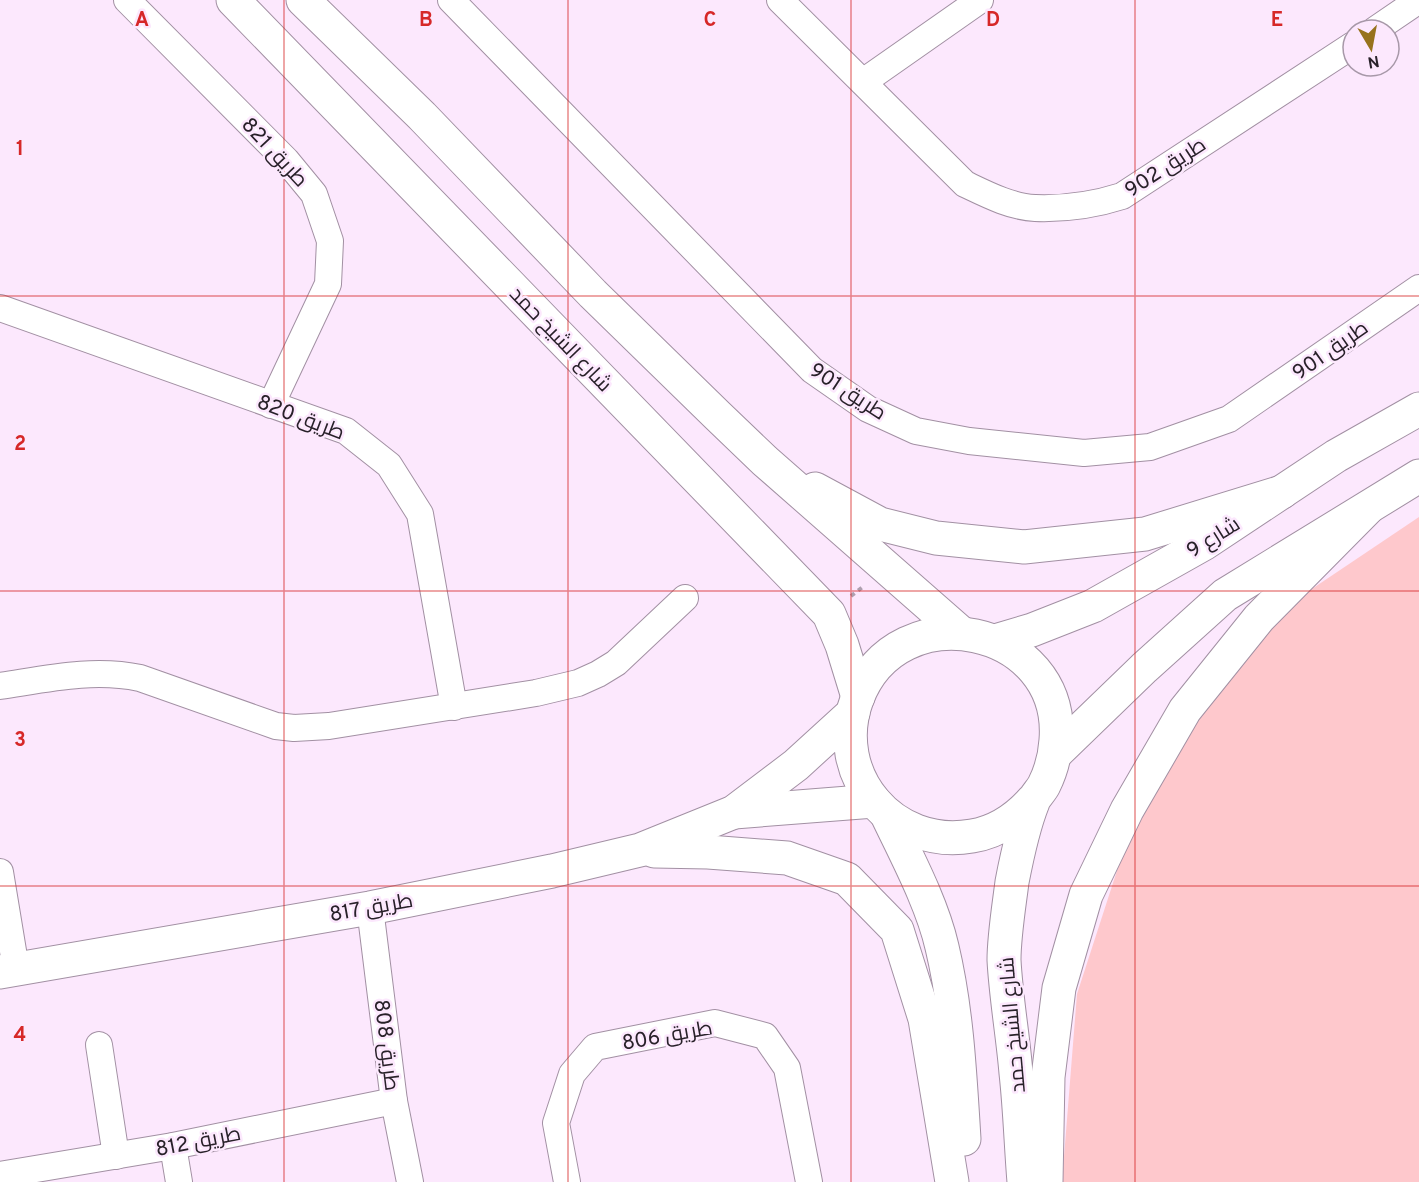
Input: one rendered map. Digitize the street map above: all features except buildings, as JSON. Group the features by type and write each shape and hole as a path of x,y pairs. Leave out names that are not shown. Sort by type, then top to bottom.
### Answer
{"main road":[{"name":"شارع الشيخ حمد","path":"233,0 829,614 842,645 855,705"},
{"path":"303,0 422,116 593,294 765,461 961,633"},
{"name":"شارع 9","path":"995,641 1032,630 1093,606 1205,543 1336,456 1419,409"},
{"path":"765,461 880,524 936,538 1024,547 1144,534 1282,492"},
{"path":"1055,754 1144,668 1225,595 1419,476"},
{"path":"1046,1182 1048,1077 1059,988 1086,895 1126,810 1185,710 1259,618 1367,509"},
{"path":"880,808 903,825 921,833 947,838 974,836 1008,823 1033,800 1043,786 1055,754 1057,736 1051,701 1043,685 1021,657 995,641 961,633 933,635 907,644 877,666 866,681 855,705 851,749 855,768 863,785 880,808 919,883 942,945 957,1033 966,1182"},
{"name":"طريق 817","path":"8,970 370,908 552,871 640,850 734,813 796,765 855,705"},
{"name":"شارع الشيخ حمد","path":"1024,1182 1004,958 1017,857 1033,800"},
{"name":"طريق 817","path":"734,813 880,808"},
{"path":"640,850 787,858 847,879 897,930 925,1019 952,1182"}],"street":[{"name":"طريق 821","path":"127,0 286,160 314,194 330,241 328,284 271,405"},
{"name":"طريق 902","path":"780,0 965,184 999,200 1034,208 1096,204 1122,196 1341,53"},
{"path":"863,82 980,0"},
{"path":"1393,18 1419,0"},
{"name":"طريق 901","path":"457,2 812,370 868,409 916,431 969,441 1084,453 1150,447 1229,419 1419,288"},
{"name":"طريق 820","path":"0,308 346,431 389,465 420,514 454,707"},
{"path":"0,686 96,673 125,675 154,682 258,721 294,728 329,726 557,689 598,674 633,650 685,598"},
{"path":"0,872 8,970"},
{"name":"طريق 808","path":"370,908 394,1101 410,1182"},
{"name":"طريق 806","path":"567,1182 556,1123 572,1074 595,1047 715,1023 765,1035 787,1068 809,1182"},
{"path":"99,1045 116,1156"},
{"name":"طريق 812","path":"0,1175 173,1146 394,1101"},
{"path":"173,1146 179,1182"}],"path":[{"path":"829,614 886,568"}],"shaded area":[{"path":"1419,517 1419,1182 1062,1182 1077,994 1125,846 1203,700 1288,605"}]}
